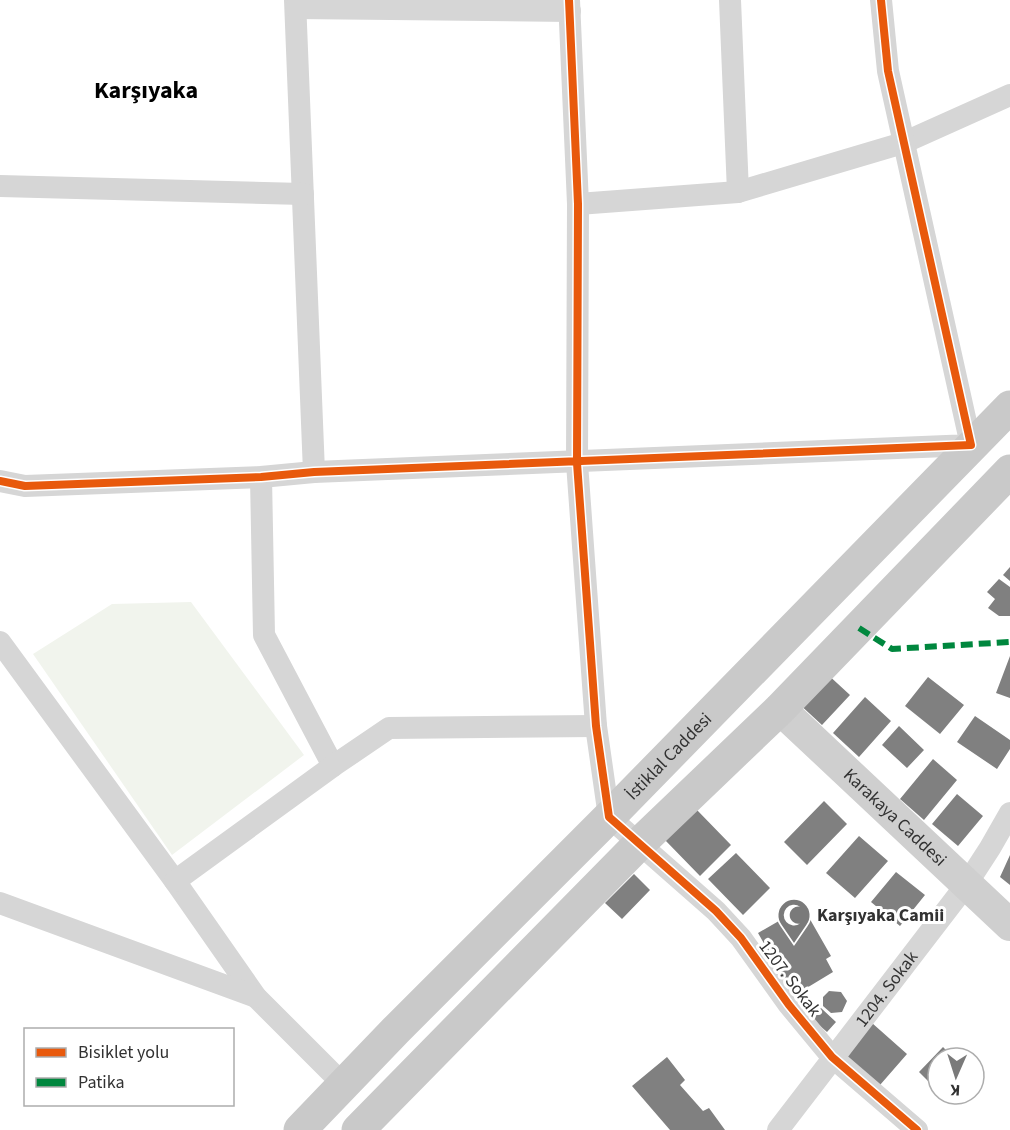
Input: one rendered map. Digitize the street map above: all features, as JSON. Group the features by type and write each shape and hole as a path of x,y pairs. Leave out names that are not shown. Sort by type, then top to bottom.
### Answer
{"main road":[{"name":"İstiklal Caddesi","path":"300,1130 1010,407"},
{"path":"364,1128 640,843 780,709 1010,471"}],"street":[{"path":"730,0 738,192"},
{"path":"0,481 25,486 971,445 888,71 881,0"},
{"path":"314,472 296,4 569,6 579,204 577,463 596,726 609,817"},
{"path":"579,204 738,192 903,143 1010,95"},
{"path":"0,186 303,194"},
{"path":"261,477 264,634 333,766"},
{"path":"0,642 175,881 256,997 343,1084"},
{"name":"Karakaya Caddesi","path":"780,709 1010,925"},
{"path":"175,881 388,728 596,726"},
{"name":"1204. Sokak","path":"778,1130 966,885 1010,813"},
{"name":"1207. Sokak","path":"609,817 716,910 741,938 789,1005 832,1057 917,1130"},
{"path":"0,903 256,997"}],"shaded area":[{"path":"191,602 304,755 172,855 33,654 112,604"}],"building":[{"path":"1010,567 1010,581 1003,575"},
{"path":"999,579 1010,587 1010,616 999,616 988,608 995,599 987,592"},
{"path":"1010,656 1010,698 996,693"},
{"path":"825,672 850,695 822,725 797,702"},
{"path":"928,677 964,705 940,734 905,706"},
{"path":"865,697 891,721 859,757 833,733"},
{"path":"975,716 1010,740 1010,749 997,769 957,742"},
{"path":"899,726 924,750 907,768 882,745"},
{"path":"933,759 957,780 924,820 900,799"},
{"path":"957,794 983,816 958,846 932,824"},
{"path":"824,801 847,824 807,865 784,842"},
{"path":"697,810 731,845 700,876 665,840"},
{"path":"859,836 888,861 855,898 826,873"},
{"path":"736,853 770,888 743,915 708,879"},
{"path":"1010,855 1010,885 1000,877"},
{"path":"896,872 925,895 900,926 871,902"},
{"path":"634,874 650,890 622,919 605,903"},
{"name":"Karşıyaka Camii","path":"803,907 831,956 826,959 833,972 800,992 795,982 788,986 758,933"},
{"path":"829,991 841,992 847,1001 842,1012 831,1013 823,1006 823,997"},
{"path":"821,1008 836,1022 827,1032 811,1018"},
{"path":"872,1023 907,1054 880,1085 845,1055"},
{"path":"667,1057 685,1080 680,1085 703,1111 709,1108 725,1130 670,1130 632,1086"},
{"path":"926,1065 926,1079 919,1072"}],"marked path":[{"path":"859,628 892,649 1010,642"}],"cycle path":[{"path":"569,0 578,204 577,463 596,726 609,817 716,911 741,938 789,1005 832,1057 917,1130"},
{"path":"0,481 25,486 971,445 888,71 881,0"}],"place":[{"name":"Karşıyaka Camii","path":"794,944"}],"district":[{"name":"Karşıyaka","path":"146,90"}]}
